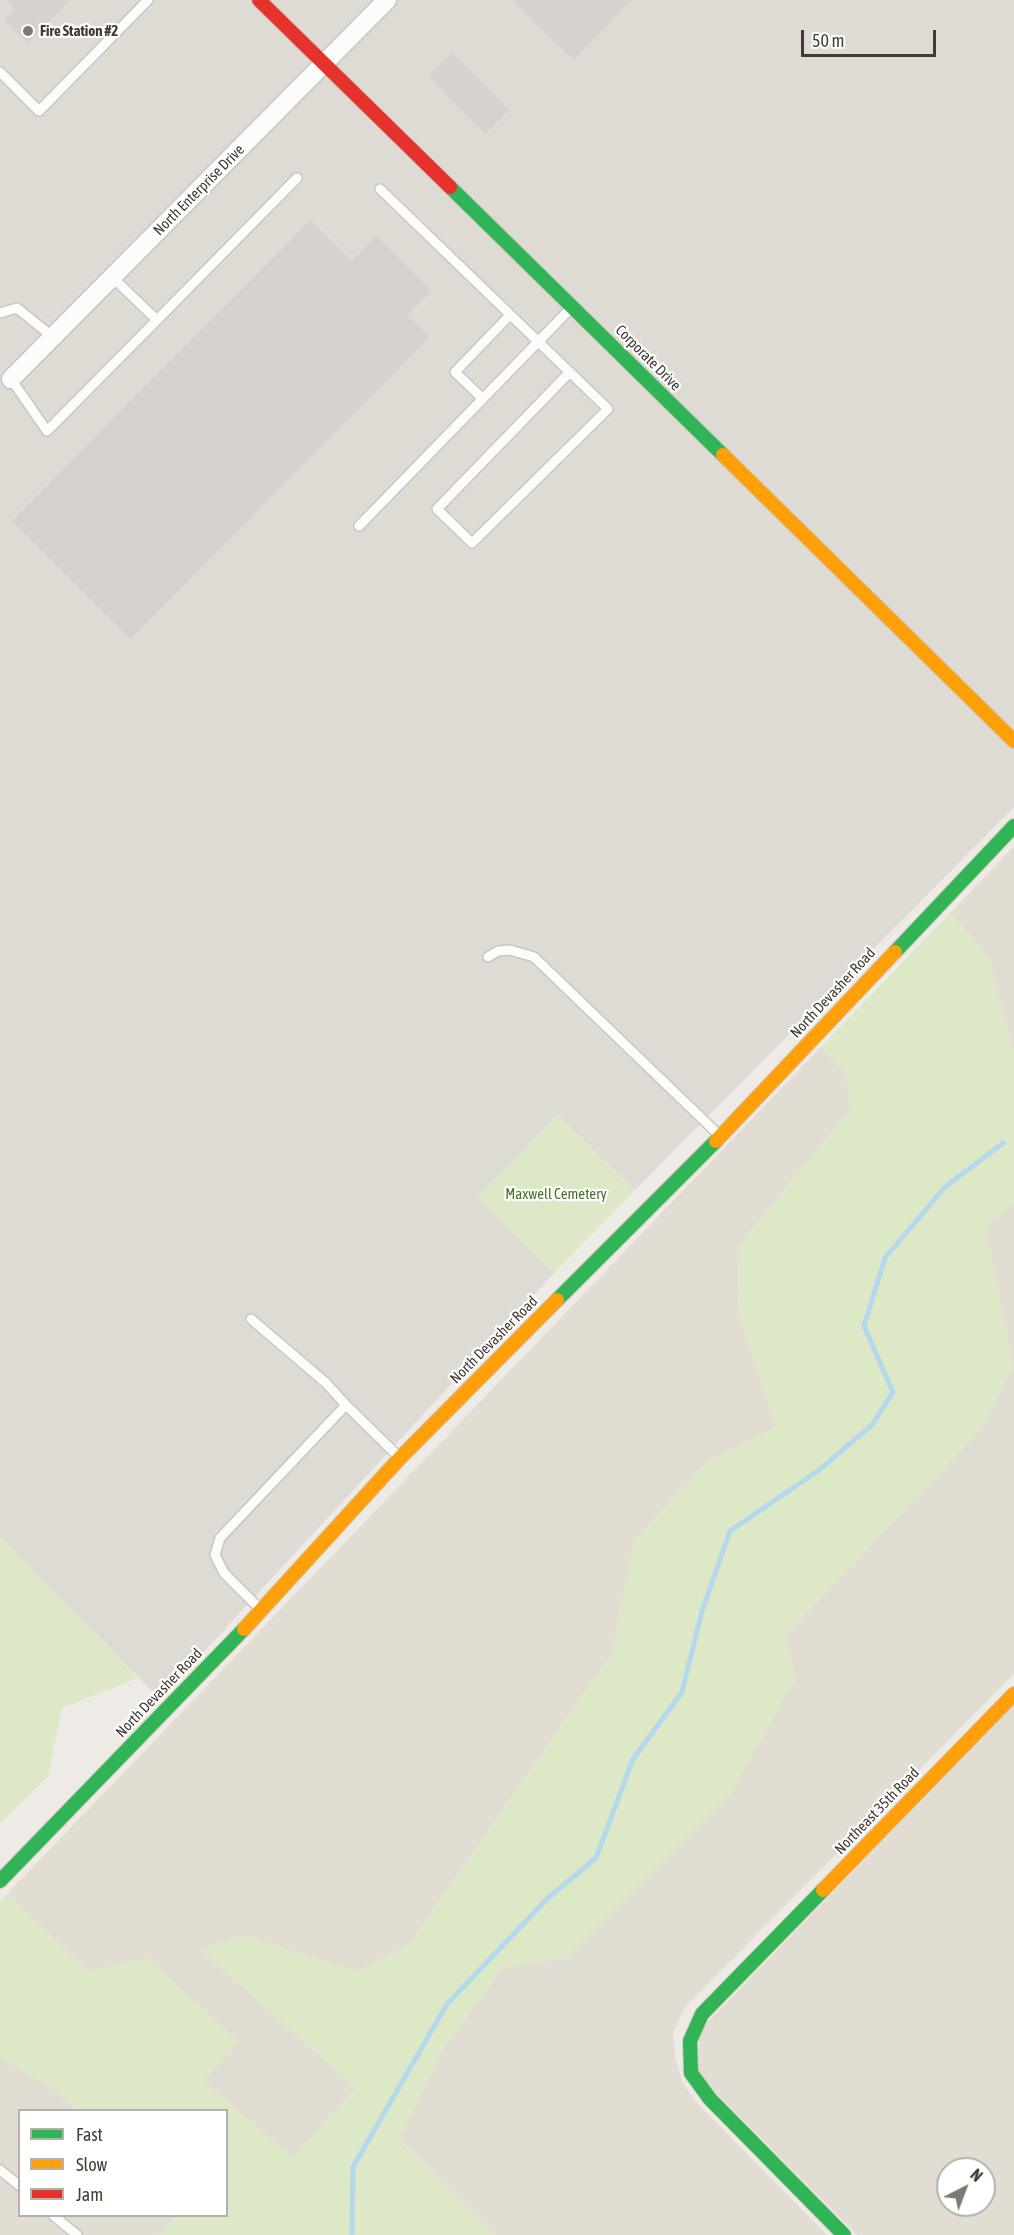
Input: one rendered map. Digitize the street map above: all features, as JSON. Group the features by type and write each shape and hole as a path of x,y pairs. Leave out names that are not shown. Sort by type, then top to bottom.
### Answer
{"street":[{"name":"Corporate Drive","path":"259,0 1014,741"},
{"name":"North Enterprise Drive","path":"11,379 387,0"},
{"name":"North Devasher Road","path":"0,1881 262,1610 400,1458 720,1137 1014,826"},
{"name":"Northeast 35th Road","path":"844,2235 738,2130 691,2073 690,2041 702,2014 1014,1694"}],"lane":[{"path":"0,72 39,111 148,0"},
{"path":"11,379 46,431 297,178"},
{"path":"380,189 510,315 570,372 608,409 472,543 437,509 570,372"},
{"path":"112,277 157,320"},
{"path":"359,526 572,307"},
{"path":"0,313 17,308 53,337"},
{"path":"483,399 455,372 510,315"},
{"path":"488,957 510,950 534,957 720,1137"},
{"path":"251,1318 326,1383 400,1458"},
{"path":"262,1610 224,1574 215,1555 220,1538 346,1405"},
{"path":"0,2170 18,2184"},
{"path":"55,2217 77,2235"}],"shaded area":[{"path":"0,0 1014,0 1014,807 635,1190 557,1115 477,1198 554,1273 160,1699 0,1537"},
{"path":"1014,846 1014,1053 988,956 950,913"},
{"path":"821,1047 845,1073 851,1108 739,1245 738,1313 776,1427 705,1464 634,1541 612,1653 409,1944 357,1972 242,1935 200,1949 356,2088 293,2158 203,2081 238,2042 147,1958 89,1972 7,1894"},
{"path":"1014,1203 1014,1674 685,2007 673,2032 675,2056 682,2081 695,2101 827,2235 496,2235 400,2139 441,2052 503,1967 566,1958 795,1681 785,1636 983,1427 1013,1365 985,1227"},
{"path":"1014,1704 1014,2235 857,2235 716,2093 698,2070 700,2030"},
{"path":"0,2057 57,2092 76,2109 18,2109 18,2217 176,2217 159,2235 0,2235"}],"green space":[{"path":"950,913 988,956 1014,1053 1014,1203 985,1227 1013,1365 983,1427 785,1636 795,1680 730,1795 566,1958 503,1967 441,2052 400,2140 496,2235 159,2235 176,2217 228,2217 228,2109 76,2109 57,2092 0,2057 0,1902 7,1894 89,1972 147,1958 238,2042 203,2081 293,2158 356,2088 200,1949 242,1935 357,1972 409,1944 612,1653 634,1541 705,1464 776,1427 738,1313 739,1245 851,1108 845,1073 821,1047"},
{"name":"Maxwell Cemetery","path":"557,1115 635,1190 554,1273 476,1198"},
{"path":"0,1537 138,1678 62,1708 48,1776 0,1823"}],"building":[{"name":"Fire Station #2","path":"7,0 69,0 28,42 5,20 16,9"},
{"path":"513,0 630,0 574,59"},
{"path":"452,54 508,110 485,133 430,77"},
{"path":"310,221 352,262 376,237 430,291 406,315 428,337 131,638 13,521"}],"waterway":[{"path":"352,2235 353,2167 447,2004 548,1898 596,1858 633,1759 682,1692 702,1611 730,1531 819,1470 872,1425 893,1392 864,1326 885,1258 945,1187 1003,1143"}],"traffic: fast":[{"path":"450,187 723,455"},
{"path":"895,952 1014,826"},
{"path":"557,1300 716,1141"},
{"path":"0,1881 244,1629"},
{"path":"823,1890 702,2014 690,2041 691,2073 710,2099 844,2235"}],"traffic: slow":[{"path":"723,455 1014,741"},
{"path":"716,1141 895,952"},
{"path":"244,1629 400,1458 557,1300"},
{"path":"823,1890 1014,1694"}],"traffic: jam":[{"path":"259,0 450,187"}],"place":[{"name":"Fire Station #2","path":"28,31"}]}
